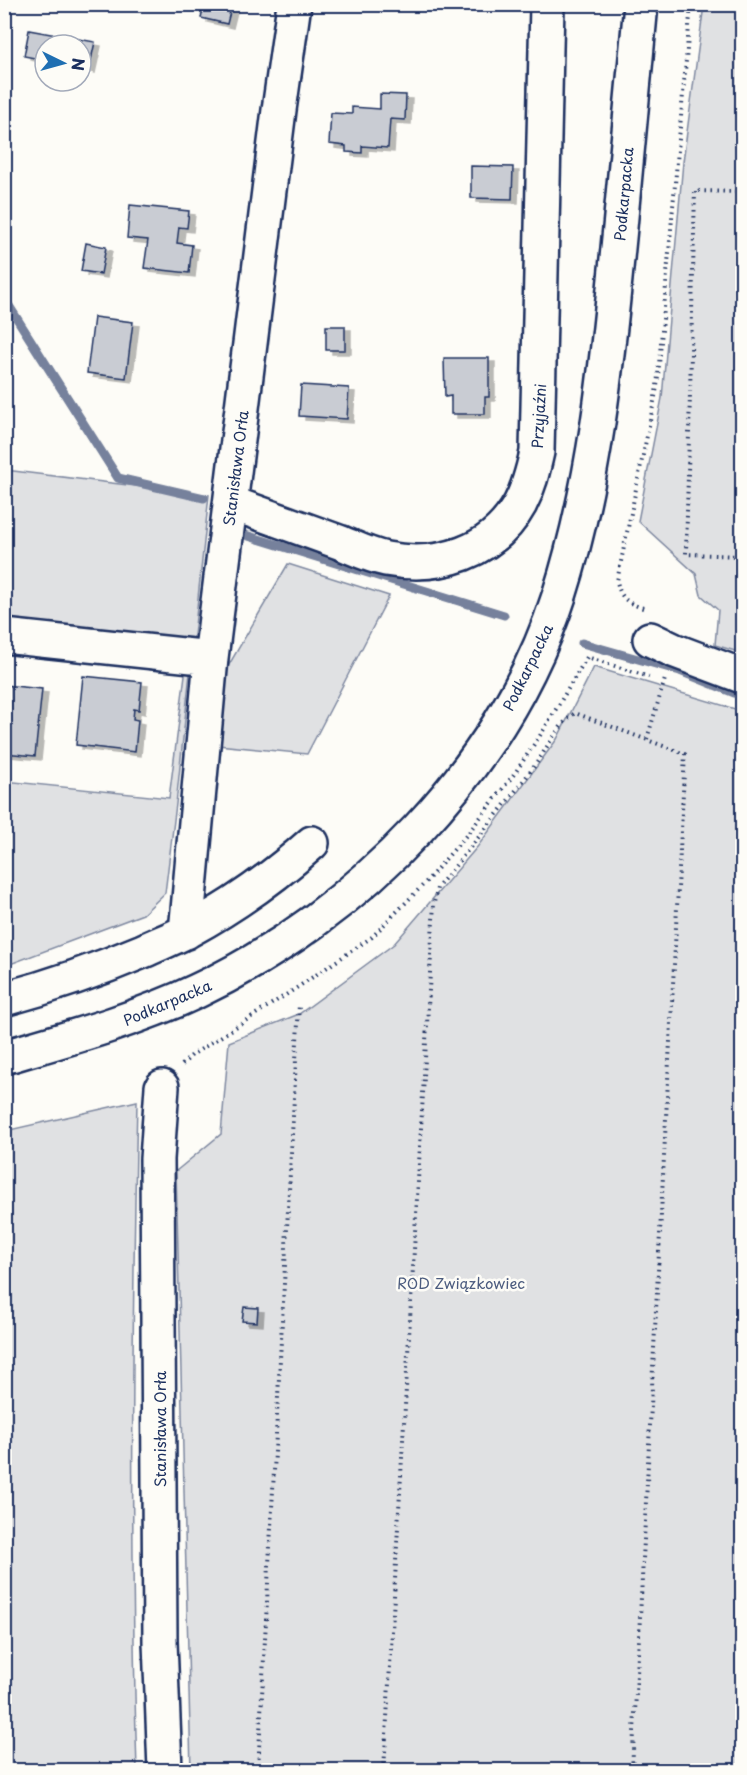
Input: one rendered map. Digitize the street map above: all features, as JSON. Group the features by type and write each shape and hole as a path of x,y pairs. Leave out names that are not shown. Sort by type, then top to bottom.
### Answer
{"street":[{"name":"Stanisława Orła","path":"186,932 211,657 294,4"},
{"name":"Przyjaźni","path":"231,503 385,559 431,562 454,558 474,550 494,537 520,505 531,480 537,452 547,4"},
{"name":"Podkarpacka","path":"4,1057 97,1030 162,1007 240,969 285,942 333,908 402,846 470,765 508,710 536,653 559,595 582,511 592,459 609,345 641,4"},
{"path":"4,636 211,657"},
{"path":"650,639 742,676"},
{"path":"4,999 37,990 115,962 186,932 223,911 261,885 312,843"},
{"name":"Stanisława Orła","path":"162,1087 157,1159 160,1642 165,1770"}],"path":[{"path":"650,639 650,610 627,602 619,593 617,581 657,387 691,4"},
{"path":"742,192 695,191 686,554 742,556"},
{"path":"647,739 666,676"},
{"path":"384,1770 434,903 437,888 506,804 564,722 575,713 685,754 632,1770"},
{"path":"258,1770 299,1004"}],"green space":[{"path":"704,5 742,5 742,653 715,645 718,610 701,595 696,574 638,521 662,398 683,162"},
{"path":"5,470 209,495 165,893 143,914 5,966 5,781 169,798 189,644 5,625"},
{"path":"288,564 389,596 307,754 218,745 227,668"},
{"name":"ROD Związkowiec","path":"594,667 742,711 742,1770 191,1770 176,1171 221,1134 229,1042 299,1014 394,944 478,846 557,739"},
{"path":"137,1101 132,1436 137,1770 5,1770 5,1131"}],"building":[{"path":"204,4 232,4 227,24 201,18"},
{"path":"29,30 46,33 33,33 33,58 24,56"},
{"path":"380,94 406,95 405,120 390,119 388,148 362,146 362,153 346,152 346,146 329,144 331,113 352,114 352,107 380,109"},
{"path":"471,166 513,167 512,199 471,198"},
{"path":"130,205 189,211 187,228 179,227 177,243 192,245 189,273 144,268 148,240 127,238"},
{"path":"86,243 106,247 101,274 81,271"},
{"path":"94,317 133,322 126,378 87,373"},
{"path":"326,326 345,326 345,350 326,350"},
{"path":"444,358 489,358 489,397 485,397 485,414 451,414 451,396 445,397"},
{"path":"301,385 349,388 347,419 299,416"},
{"path":"83,676 142,682 139,710 134,709 133,719 138,720 135,752 76,745"},
{"path":"4,685 42,689 35,756 4,753"},
{"path":"244,1307 258,1308 257,1322 242,1321"}],"waterway":[{"path":"4,298 118,478 204,498"},
{"path":"239,533 504,615"},
{"path":"582,643 680,671 742,696"}]}
